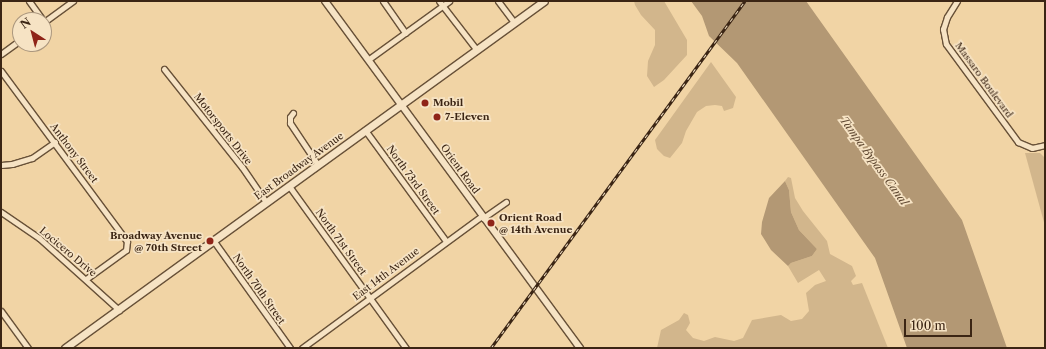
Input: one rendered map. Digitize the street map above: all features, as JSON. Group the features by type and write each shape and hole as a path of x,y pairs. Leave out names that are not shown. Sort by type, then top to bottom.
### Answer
{"main road":[{"name":"East Broadway Avenue","path":"65,348 544,1"}],"street":[{"path":"29,1 37,12"},
{"path":"52,16 73,1"},
{"name":"Orient Road","path":"325,1 369,59 482,217 580,348"},
{"path":"383,1 405,33"},
{"path":"369,59 405,33 441,3 449,1"},
{"path":"498,1 514,22"},
{"name":"Massaro Boulevard","path":"958,1 946,16 943,29 946,44 1018,142 1032,148 1045,146"},
{"path":"441,3 476,49"},
{"path":"1,54 12,46"},
{"name":"Motorsports Drive","path":"164,69 242,167 266,202"},
{"name":"Anthony Street","path":"1,71 127,241 126,250 86,279"},
{"path":"293,113 290,118 290,123 318,165"},
{"name":"North 73rd Street","path":"365,130 446,241"},
{"path":"1,165 12,164 32,158 55,142"},
{"name":"North 71st Street","path":"289,186 406,348"},
{"name":"East 14th Avenue","path":"302,348 446,241 506,202"},
{"name":"Locicero Drive","path":"1,212 39,238 119,310"},
{"name":"North 70th Street","path":"213,240 290,348"},
{"path":"1,311 28,348"}],"shaded area":[{"path":"634,1 664,1 687,40 687,55 664,80 654,87 647,76 648,61 655,45 655,30 641,15"},
{"path":"711,62 736,97 733,108 724,111 722,106 706,106 697,112 686,131 682,143 670,158 664,156 657,149 655,140"},
{"path":"1025,153 1040,153 1045,158 1045,226"},
{"path":"788,177 791,178 795,198 803,211 827,241 830,254 852,266 856,276 851,281 853,285 862,283 888,348 657,348 661,330 679,320 684,313 688,315 690,323 686,330 693,338 704,341 715,337 734,341 743,338 752,320 781,315 791,321 802,319 809,311 806,293 815,285 826,281 819,270 798,283 788,266 791,263 812,256 817,249 799,230 791,212 789,190 785,181"}],"water":[{"name":"Tampa Bypass Canal","path":"691,1 806,1 962,220 1007,348 907,348 875,258 737,63 709,36 702,16"},
{"path":"785,181 789,190 791,212 799,230 817,249 812,256 791,263 788,266 771,250 761,234 762,222 769,198"}],"railway":[{"path":"491,348 745,1"}],"place":[{"name":"Mobil","path":"425,103"},
{"name":"7-Eleven","path":"437,117"},
{"name":"Orient Road @ 14th Avenue","path":"491,223"},
{"name":"Broadway Avenue @ 70th Street","path":"210,241"}]}
